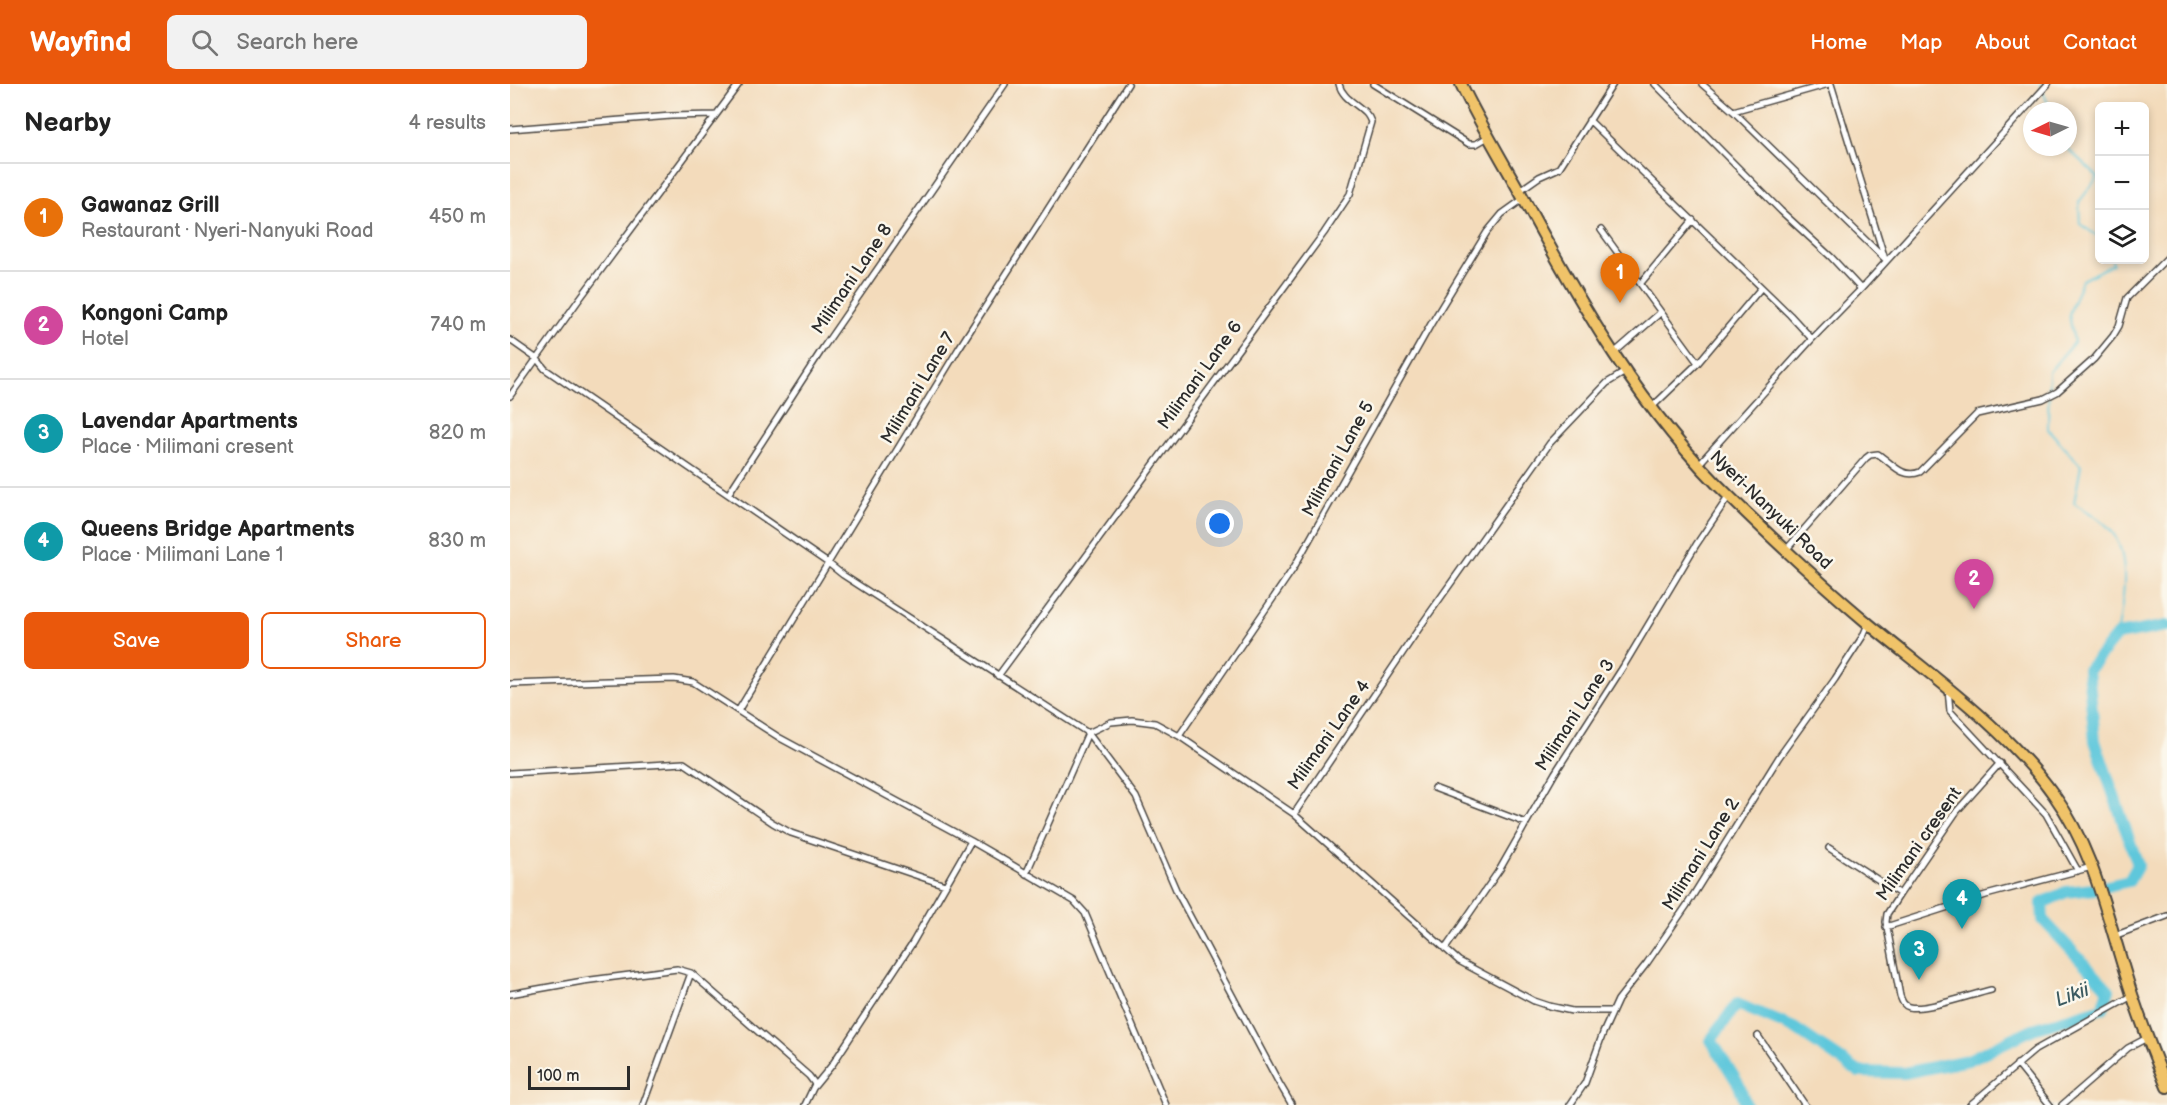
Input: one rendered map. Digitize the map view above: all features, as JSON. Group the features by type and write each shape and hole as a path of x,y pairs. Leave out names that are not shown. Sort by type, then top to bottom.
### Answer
{"highway":[{"name":"Nyeri-Nanyuki Road","path":"1461,84 1569,282 1625,372 1699,464 1729,496 1869,623 2004,737 2031,765 2056,797 2075,827 2093,866 2114,936"},
{"path":"2114,936 2132,996 2167,1087"}],"street":[{"path":"510,396 740,84"},
{"name":"Milimani Lane 8","path":"729,493 817,357 1005,84"},
{"name":"Milimani Lane 7","path":"738,711 959,348 1128,84"},
{"name":"Milimani Lane 6","path":"998,676 1347,200 1371,122 1367,114 1343,95 1338,84"},
{"path":"1373,84 1469,144 1476,144 1489,136"},
{"name":"Milimani Lane 5","path":"1179,736 1293,569 1431,324 1487,232 1539,177 1559,168 1613,84"},
{"path":"1655,84 1862,289"},
{"path":"1702,84 1733,111 1886,260"},
{"path":"1733,111 1830,84 1886,260"},
{"path":"1699,464 2048,84"},
{"path":"510,129 671,116 715,115"},
{"path":"1589,120 1812,339"},
{"path":"1641,283 1693,220"},
{"path":"1601,230 1698,363"},
{"path":"1786,549 1870,455 1878,454 1904,474 1915,474 1920,472 1977,414 2035,402 2057,392 2108,344 2119,326 2127,298 2167,258"},
{"path":"1653,407 1698,363 1761,288"},
{"path":"1613,353 1660,313"},
{"path":"510,340 537,359 545,369 729,493 850,580 1088,733 1136,797 1177,892 1292,1105"},
{"name":"Milimani Lane 4","path":"1612,1011 1572,1011 1534,1001 1459,961 1294,814 1422,624 1550,443 1607,383 1625,372"},
{"name":"Milimani Lane 3","path":"1445,949 1500,868 1554,773 1729,496"},
{"name":"Milimani Lane 2","path":"1570,1105 1585,1083 1612,1011 1687,905 1779,757 1835,680 1869,623"},
{"path":"510,684 684,679 693,682 780,738 971,841 1074,901 1085,913 1166,1105"},
{"path":"1948,689 1950,711 2046,814 2078,871"},
{"path":"1026,874 1088,733 1112,722 1132,720 1155,723 1179,736 1294,814"},
{"path":"510,773 684,763 773,824 791,833 945,885"},
{"name":"Milimani cresent","path":"1991,990 1923,1006 1908,1007 1900,996 1886,927 1887,914 1956,811 2000,763"},
{"path":"1434,788 1526,823"},
{"path":"805,1105 814,1088 827,1073 913,942 971,841"},
{"path":"1829,848 1900,894"},
{"path":"1886,927 1986,895 2093,866"},
{"path":"2114,936 2167,916"},
{"path":"510,994 583,981 677,969 691,973 804,1070 814,1084 814,1088"},
{"path":"643,1105 691,973"},
{"path":"1970,1105 2017,1064 2051,1041 2132,996"},
{"path":"1758,1036 1806,1105"},
{"path":"2062,1105 2128,1048 2147,1038"},
{"path":"2017,1064 2050,1105"}],"waterway":[{"path":"2040,84 2047,102"},
{"path":"2076,156 2098,177 2079,202 2080,224 2095,234"},
{"path":"2113,264 2082,280 2069,314 2074,342 2049,372 2048,429 2081,466 2074,503 2105,524 2114,535 2120,548 2124,577 2117,635"},
{"name":"Likii","path":"1746,1105 1739,1085 1711,1040 1737,1004 1794,1028 1859,1072 1904,1073 1968,1060 2033,1029 2103,1008 2109,990 2043,920 2042,903 2066,892 2094,889 2129,881 2138,865 2095,741 2088,670 2117,635 2167,626"}],"place":[{"name":"Gawanaz Grill","path":"1620,303"},
{"name":"Kongoni Camp","path":"1974,609"},
{"name":"Queens Bridge Apartments","path":"1962,929"},
{"name":"Lavendar Apartments","path":"1919,980"}]}
